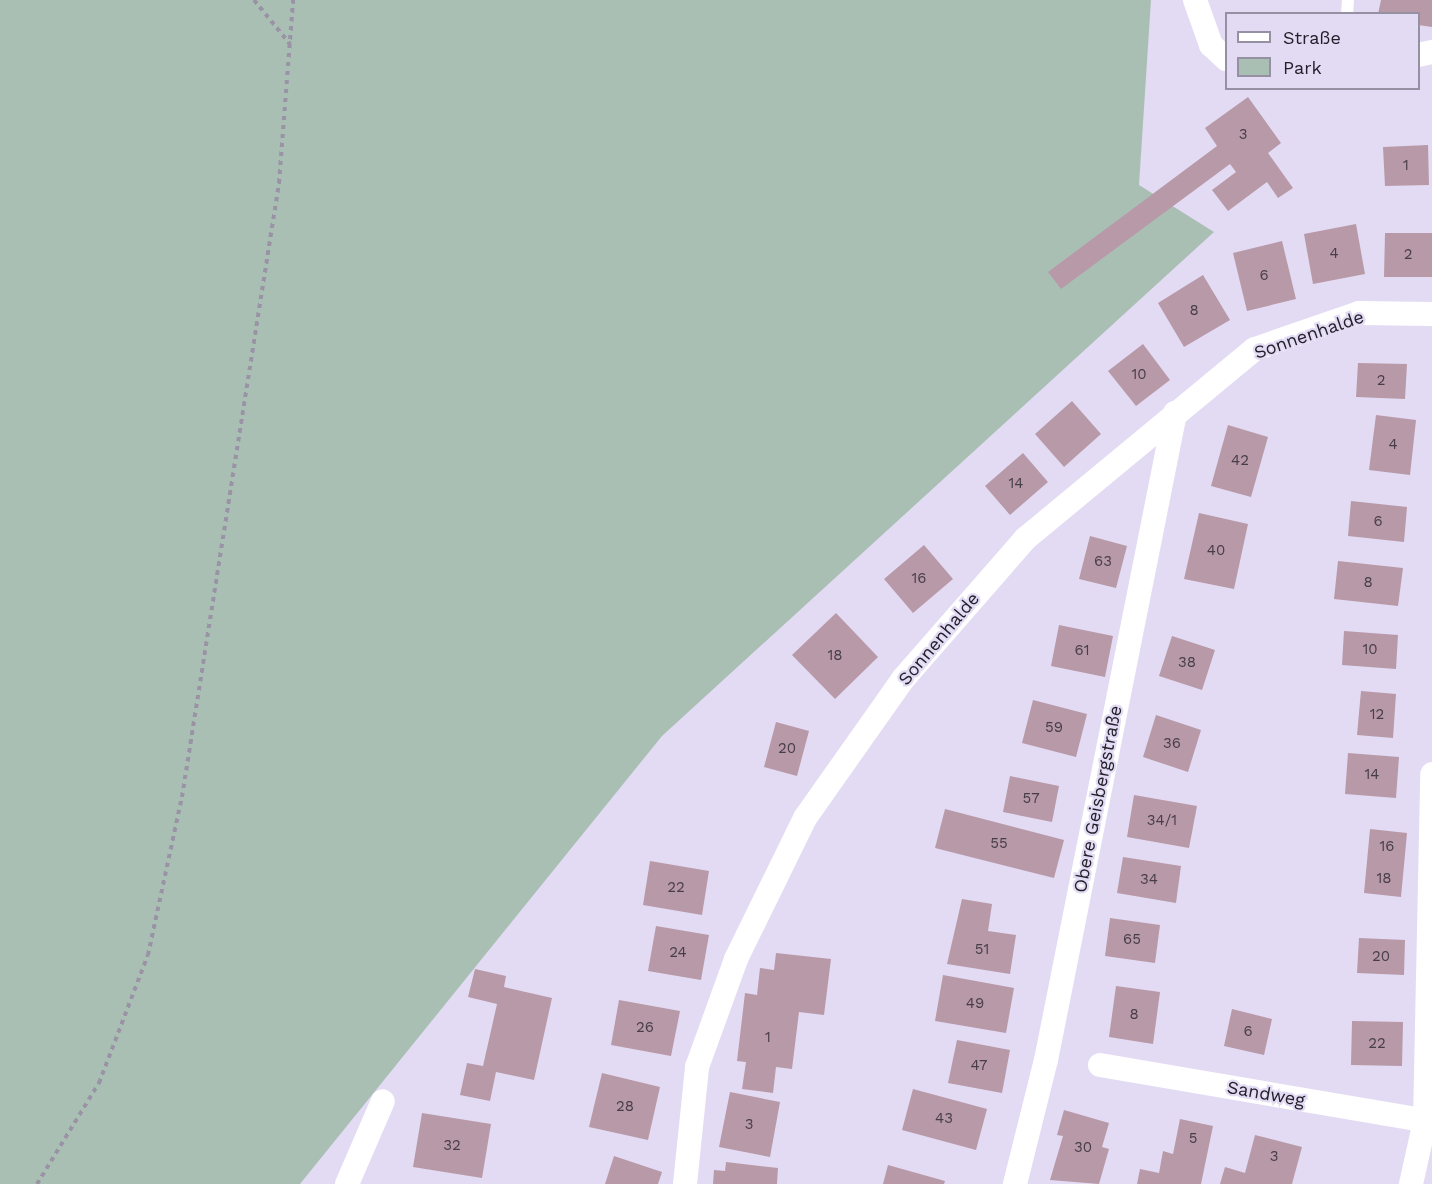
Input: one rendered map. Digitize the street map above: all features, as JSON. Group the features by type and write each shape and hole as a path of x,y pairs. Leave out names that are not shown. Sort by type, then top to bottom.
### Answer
{"street":[{"path":"1195,0 1211,45 1225,57"},
{"name":"Sonnenhalde","path":"685,1184 698,1067 736,959 805,818 903,679 1025,539 1255,349 1359,314 1432,314"},
{"name":"Obere Geisbergstraße","path":"1015,1184 1046,1060 1175,413"},
{"path":"1411,1184 1428,1121 1432,774"},
{"name":"Sandweg","path":"1100,1065 1428,1121"},
{"path":"347,1184 383,1101"}],"path":[{"path":"254,0 290,45"},
{"path":"37,1184 99,1083 148,955 204,672 217,560 241,434 279,183 293,0"}],"green space":[{"path":"0,0 1151,0 1139,185 1214,232 662,736 300,1184 0,1184"}],"building":[{"path":"1381,0 1432,0 1432,27 1420,25 1420,12 1378,12"},
{"path":"1248,97 1281,143 1268,153 1293,188 1278,198 1267,182 1228,211 1212,190 1236,172 1230,164 1061,289 1048,272 1217,146 1205,128"},
{"path":"1428,145 1429,185 1385,186 1383,147"},
{"path":"1356,224 1365,274 1313,284 1304,234"},
{"path":"1385,233 1432,233 1432,277 1384,277"},
{"path":"1282,241 1296,299 1247,311 1233,253"},
{"path":"1203,275 1230,320 1184,347 1158,303"},
{"path":"1143,344 1170,380 1136,406 1108,371"},
{"path":"1358,363 1407,364 1405,399 1356,397"},
{"path":"1072,401 1101,434 1064,467 1035,434"},
{"path":"1376,415 1416,420 1410,475 1369,470"},
{"path":"1228,425 1268,437 1251,497 1211,486"},
{"path":"1023,453 1048,482 1010,515 985,486"},
{"path":"1351,501 1407,507 1404,542 1348,536"},
{"path":"1199,513 1248,524 1234,589 1184,579"},
{"path":"1090,536 1127,546 1116,588 1079,579"},
{"path":"924,545 953,579 913,613 884,579"},
{"path":"1338,561 1403,568 1398,606 1334,599"},
{"path":"836,613 878,657 835,699 792,655"},
{"path":"1059,625 1113,636 1105,677 1051,666"},
{"path":"1344,631 1398,635 1396,669 1342,665"},
{"path":"1172,636 1215,650 1202,690 1159,676"},
{"path":"1361,691 1396,694 1393,738 1357,735"},
{"path":"1033,700 1087,714 1076,757 1022,743"},
{"path":"1156,715 1201,730 1188,772 1143,757"},
{"path":"776,722 809,731 797,776 764,767"},
{"path":"1348,753 1399,757 1396,798 1345,794"},
{"path":"1010,776 1059,786 1052,822 1003,812"},
{"path":"1134,795 1197,806 1189,848 1127,837"},
{"path":"945,809 1064,840 1054,878 935,848"},
{"path":"1370,829 1407,833 1401,897 1364,893"},
{"path":"1123,857 1181,866 1176,903 1117,893"},
{"path":"650,861 709,871 702,915 643,905"},
{"path":"962,899 992,904 988,931 1016,935 1010,974 947,964"},
{"path":"1110,918 1160,925 1155,963 1105,956"},
{"path":"656,926 709,935 701,980 648,971"},
{"path":"1359,938 1405,940 1404,975 1357,973"},
{"path":"776,953 831,959 824,1015 799,1012 792,1069 776,1067 773,1093 742,1089 746,1062 737,1061 745,993 757,995 760,968 774,970"},
{"path":"475,969 506,976 504,987 552,998 534,1080 496,1072 490,1101 460,1095 467,1063 483,1066 497,1004 468,997"},
{"path":"943,975 1014,988 1006,1033 935,1021"},
{"path":"1116,986 1160,992 1153,1044 1109,1037"},
{"path":"619,1000 680,1011 671,1056 611,1045"},
{"path":"1232,1009 1272,1019 1264,1055 1224,1046"},
{"path":"1352,1021 1403,1022 1402,1066 1351,1065"},
{"path":"957,1040 1010,1050 1002,1093 948,1083"},
{"path":"602,1073 660,1087 648,1140 589,1127"},
{"path":"913,1089 987,1109 976,1150 902,1130"},
{"path":"730,1092 780,1102 770,1157 719,1147"},
{"path":"1064,1110 1109,1123 1102,1147 1109,1149 1099,1184 1050,1180 1063,1136 1057,1135"},
{"path":"422,1113 491,1124 482,1178 413,1167"},
{"path":"1180,1119 1213,1126 1201,1184 1137,1184 1140,1169 1159,1173 1163,1151 1173,1154"},
{"path":"1255,1135 1302,1147 1292,1184 1220,1184 1225,1167 1245,1173"},
{"path":"614,1156 662,1172 658,1184 605,1184"},
{"path":"726,1162 778,1168 777,1184 713,1184 714,1170 725,1171"},
{"path":"888,1165 945,1181 944,1184 883,1184"}]}
